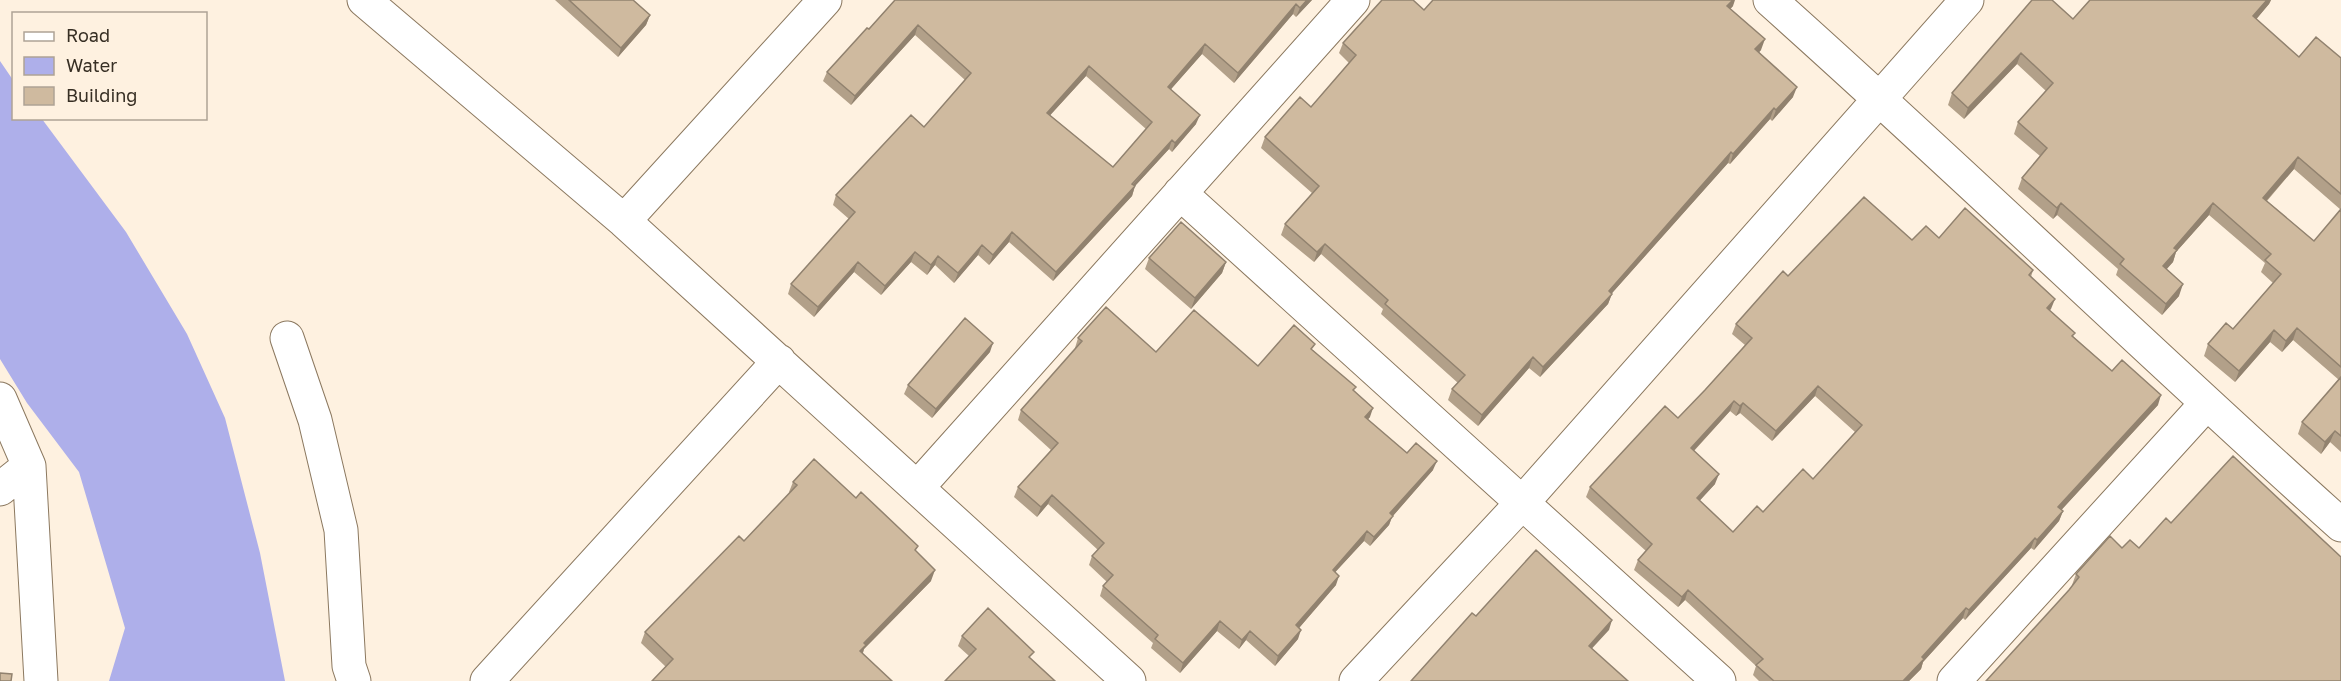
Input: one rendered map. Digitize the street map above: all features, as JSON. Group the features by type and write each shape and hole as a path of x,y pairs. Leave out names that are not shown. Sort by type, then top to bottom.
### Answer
{"street":[{"path":"364,0 624,221 1130,681"},
{"path":"624,221 825,0"},
{"path":"917,488 1353,0"},
{"path":"1770,0 1881,99 2206,404 2341,525"},
{"path":"1356,681 1522,503 1967,0"},
{"path":"1180,193 1719,681"},
{"path":"287,338 315,420 341,530 349,666 354,681"},
{"path":"487,681 778,362"},
{"path":"0,399 29,466 41,681"},
{"path":"1954,681 2206,404"},
{"path":"0,489 29,466"}],"water":[{"path":"0,61 12,79 12,120 43,120 126,232 187,334 225,418 260,553 285,681 109,681 125,628 79,472 27,403 0,359"}],"building":[{"path":"569,0 633,0 650,15 621,48"},
{"path":"895,0 1307,0 1300,8 1296,4 1238,73 1205,44 1168,87 1200,115 1175,143 1172,140 1132,184 1135,186 1056,272 1012,232 993,255 982,245 958,273 938,256 931,265 915,252 885,286 858,262 818,307 791,284 855,212 836,195 911,115 924,127 971,73 918,25 855,96 827,72 867,28 869,29","holes":["1089,66 1152,122 1113,167 1047,113"]},
{"path":"1382,0 1413,0 1424,10 1433,0 1733,0 1727,6 1765,39 1755,49 1797,87 1776,110 1774,108 1733,154 1731,152 1609,291 1612,294 1543,367 1533,357 1482,415 1452,389 1465,375 1385,304 1388,300 1325,244 1317,252 1285,224 1319,186 1265,137 1300,97 1311,107 1356,55 1343,43"},
{"path":"2032,0 2052,0 2073,19 2090,0 2267,0 2253,16 2299,57 2316,37 2341,58 2341,194 2298,157 2263,198 2314,241 2341,209 2341,367 2297,328 2286,341 2274,330 2239,371 2208,344 2226,323 2233,329 2281,274 2265,260 2271,254 2213,203 2174,248 2177,250 2163,266 2183,284 2166,304 2120,264 2124,259 2061,203 2057,208 2022,178 2047,148 2018,122 2053,83 2021,53 1968,108 1952,93"},
{"path":"1864,197 1912,240 1926,226 1939,238 1965,208 2033,270 2029,275 2055,299 2047,308 2075,333 2072,336 2112,371 2122,360 2161,395 2058,507 2063,511 2037,540 2035,538 1969,610 1966,608 1903,681 1774,681 1756,665 1763,659 1688,590 1682,597 1638,560 1652,544 1590,487 1665,406 1678,418 1705,390 1752,338 1736,324 1783,271 1788,276","holes":["1818,386 1862,425 1813,479 1803,469 1763,512 1757,506 1733,532 1697,498 1719,474 1691,448 1734,401 1740,406 1743,403 1776,431"]},
{"path":"1181,222 1226,262 1195,298 1149,258"},
{"path":"1106,307 1156,352 1194,310 1258,366 1294,325 1315,344 1311,349 1356,387 1353,390 1373,408 1365,417 1407,453 1416,443 1437,461 1390,513 1393,516 1374,537 1367,531 1333,570 1339,576 1296,625 1301,630 1278,656 1250,631 1242,640 1220,621 1183,663 1155,639 1158,635 1103,586 1113,575 1092,556 1104,543 1052,495 1041,507 1018,487 1058,443 1021,410 1082,341 1078,338"},
{"path":"965,318 993,343 936,409 908,385"},
{"path":"2341,377 2341,436 2335,431 2325,442 2302,422"},
{"path":"2233,456 2341,557 2341,681 1986,681 2069,590 2079,577 2076,574 2110,536 2122,548 2130,540 2139,548 2166,518 2171,523"},
{"path":"814,459 856,498 861,492 918,546 915,550 935,570 864,643 866,645 860,651 892,681 652,681 673,659 645,632 739,536 744,541 797,485 793,482"},
{"path":"1536,550 1612,620 1589,646 1628,681 1411,681 1472,613 1476,616"},
{"path":"988,608 1034,652 1029,657 1055,681 945,681 976,649 962,636"},
{"path":"0,673 12,674 11,681 0,681"}]}
